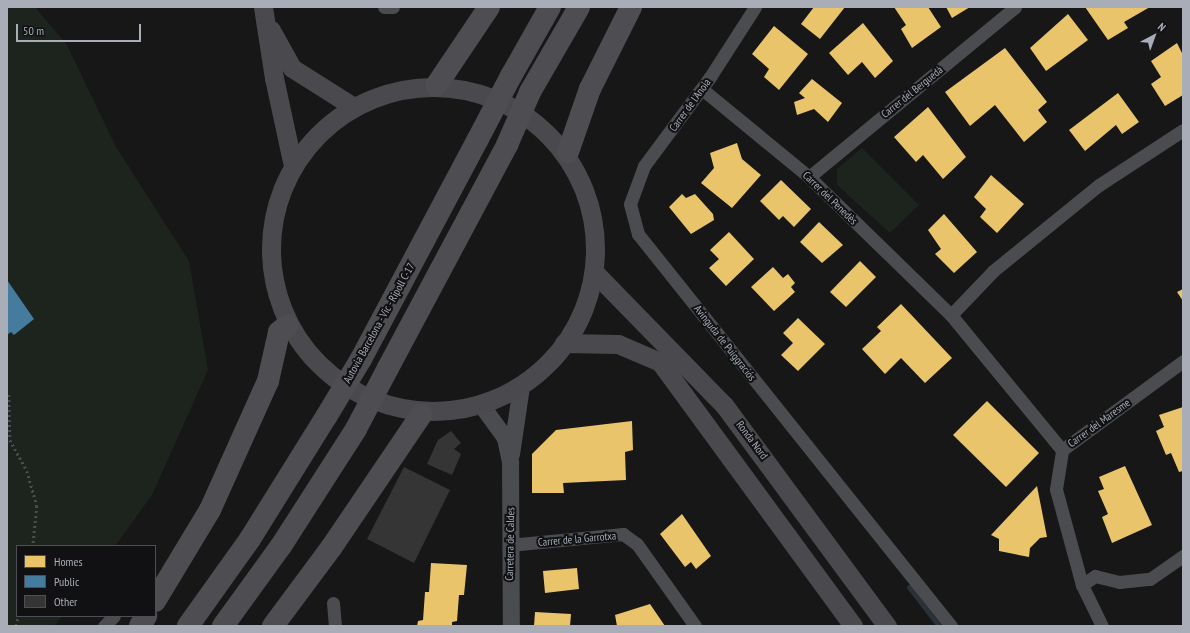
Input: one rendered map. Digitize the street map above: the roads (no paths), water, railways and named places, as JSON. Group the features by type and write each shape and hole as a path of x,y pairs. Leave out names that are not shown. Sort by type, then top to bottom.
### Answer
{"highway":[{"path":"436,86 489,7"},
{"name":"Autovia Barcelona - Vic - Ripoll C-17","path":"188,626 250,539 361,359 511,76 550,7"},
{"path":"223,626 281,546 356,429 508,145 530,92 578,7"},
{"path":"568,152 590,89 631,7"},
{"path":"156,599 210,510 268,380 279,332 288,325"},
{"path":"273,626 331,548 421,414"},
{"path":"140,626 145,617"}],"main road":[{"path":"264,12 292,68 348,104"},
{"path":"264,12 292,161 278,218 276,260 279,294 288,325 309,354 354,397 376,407 421,414 482,406 521,386 564,343 581,316 595,273 589,215 568,152 550,134 510,105 468,91 436,86 407,86 348,104 292,161"},
{"name":"Ronda Nord","path":"595,273 724,405 887,626"},
{"path":"564,343 618,344 660,362 853,626"}],"street":[{"path":"384,7 393,7"},
{"name":"Carrer de l'Anoia","path":"630,204 644,166 702,89 754,7"},
{"name":"Carrer del Berguedà","path":"809,177 1015,7"},
{"name":"Carrer del Penedès","path":"702,89 809,177 951,315 1062,450"},
{"path":"951,315 993,271 1100,185 1183,130"},
{"name":"Avinguda de Puiggraciós","path":"630,204 638,234 951,626"},
{"name":"Carrer del Maresme","path":"1102,626 1082,585 1066,532 1056,489 1062,450 1183,361"},
{"path":"510,462 521,386"},
{"path":"482,406 505,438 510,462"},
{"name":"Carretera de Caldes","path":"510,462 510,626"},
{"name":"Carrer de la Garrotxa","path":"509,545 623,534 638,544 695,626"},
{"path":"1082,585 1095,576 1119,582 1150,579 1183,556"},
{"path":"333,604 335,626"},
{"path":"104,626 113,617"}],"waterway":[{"path":"909,587 939,626"}]}
